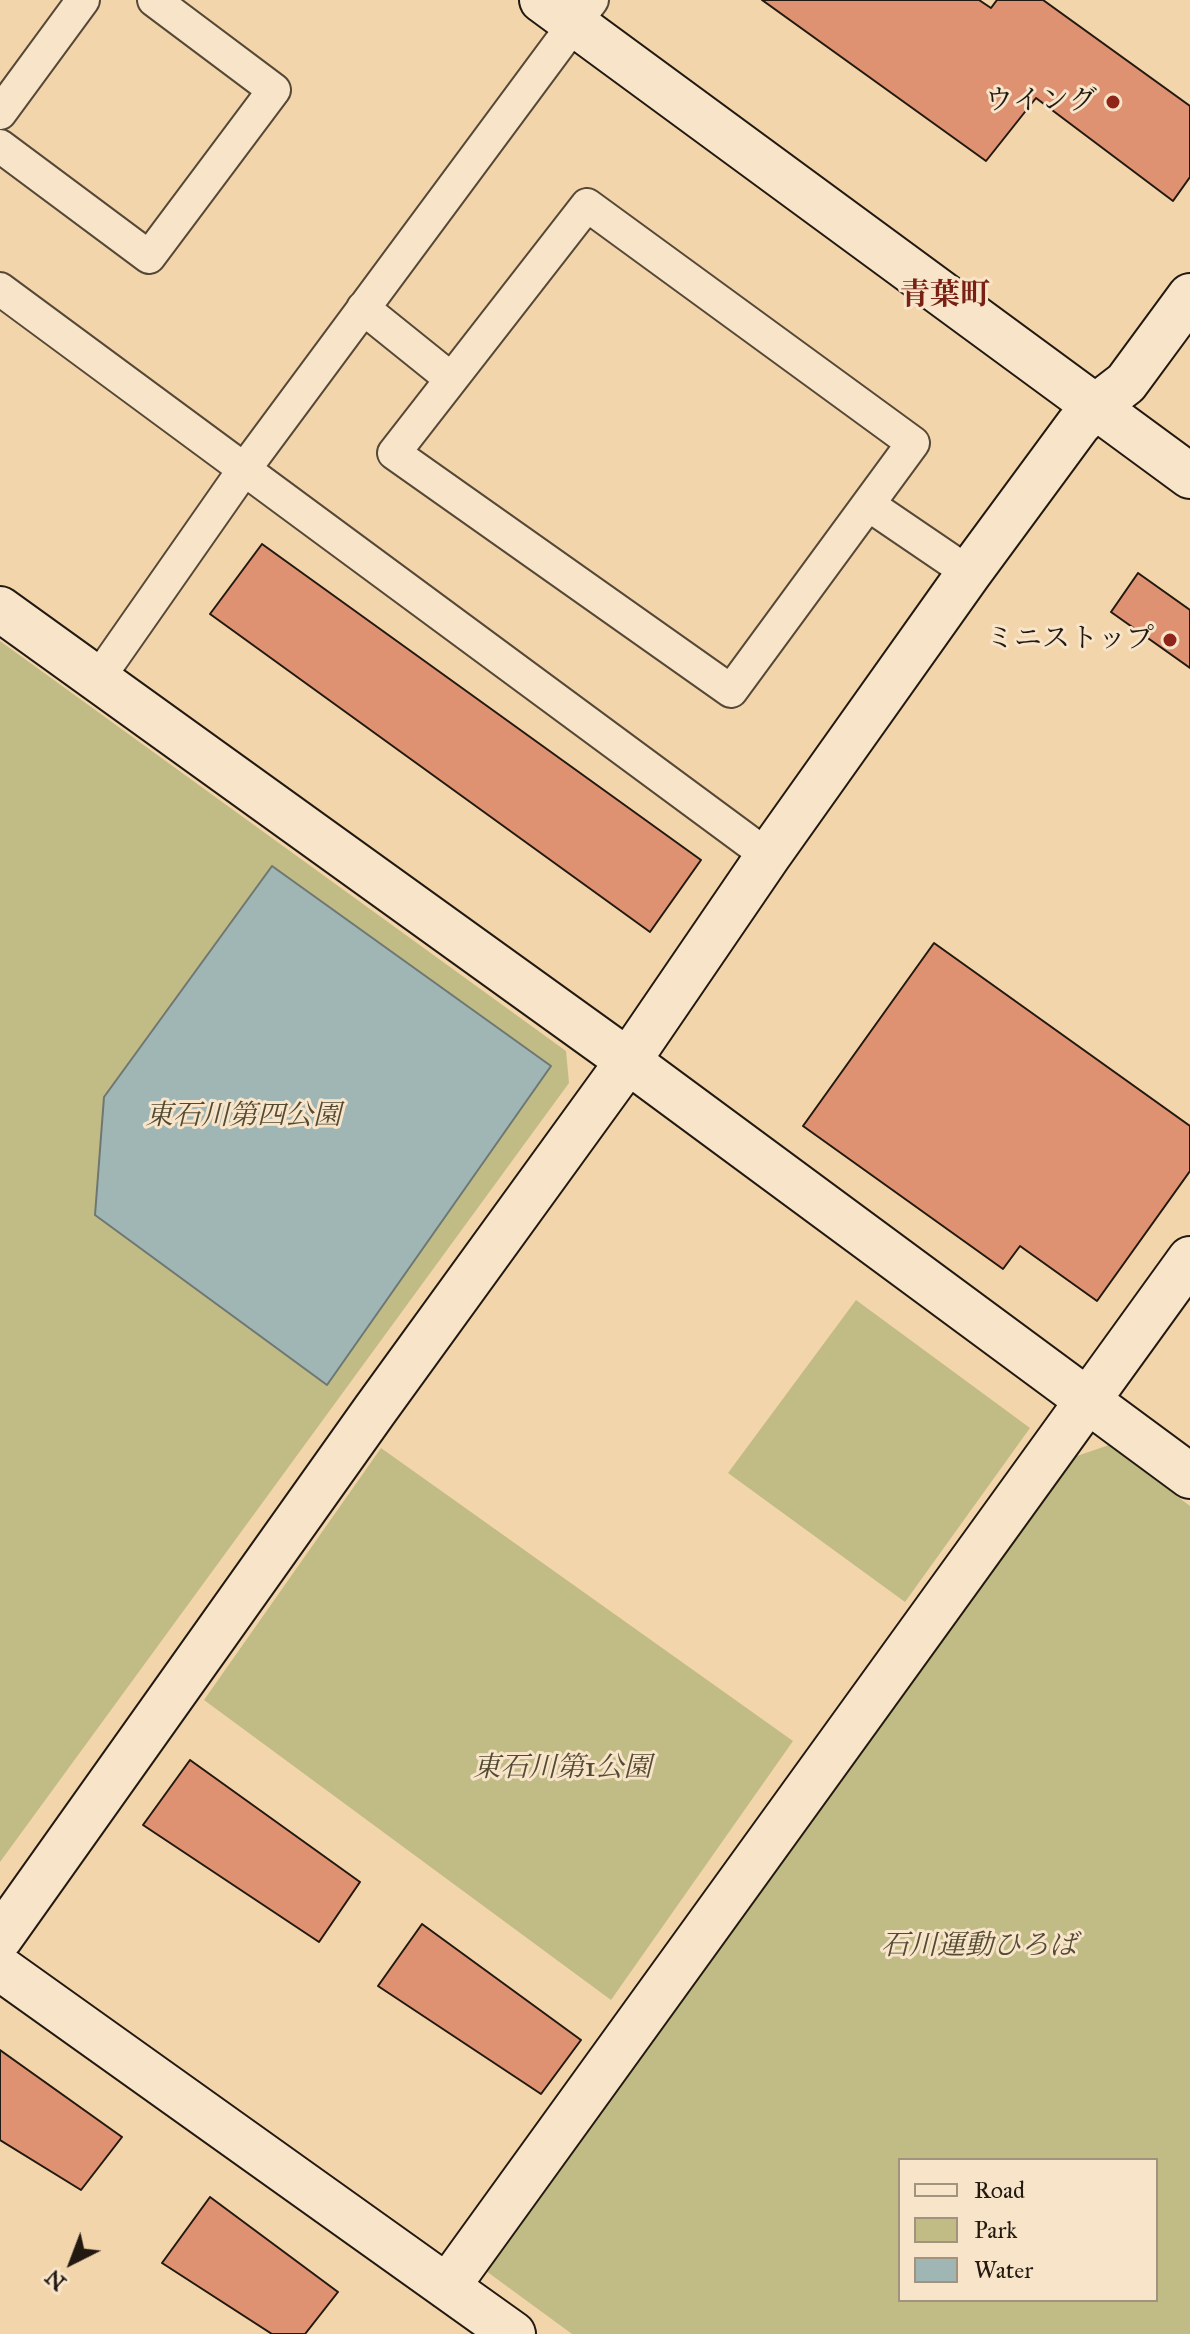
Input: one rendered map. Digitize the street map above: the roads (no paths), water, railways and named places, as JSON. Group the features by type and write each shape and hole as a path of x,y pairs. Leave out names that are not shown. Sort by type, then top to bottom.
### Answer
{"street":[{"path":"0,113 83,0"},
{"path":"0,146 149,257 274,90 154,0"},
{"path":"97,680 243,471 363,308 569,8 1190,476"},
{"path":"587,205 913,443 869,505 731,691 394,453 587,205"},
{"path":"0,289 768,856"},
{"path":"0,1938 375,1410 628,1061 768,856 969,573 1069,438 1095,407 1126,383 1190,296"},
{"path":"363,308 450,378"},
{"path":"869,505 969,573"},
{"path":"0,609 628,1061 1190,1476"},
{"path":"447,2287 1190,1259"},
{"path":"0,1968 513,2334"}],"water":[{"path":"272,866 551,1066 327,1385 95,1215 104,1097"}],"place":[{"name":"ウイング","path":"1113,102"},
{"name":"ミニストップ","path":"1170,640"}],"district":[{"name":"青葉町","path":"945,297"}],"park label":[{"name":"東石川第四公園","path":"243,1117"},
{"name":"東石川第1公園","path":"562,1769"},
{"name":"石川運動ひろば","path":"979,1947"}]}
